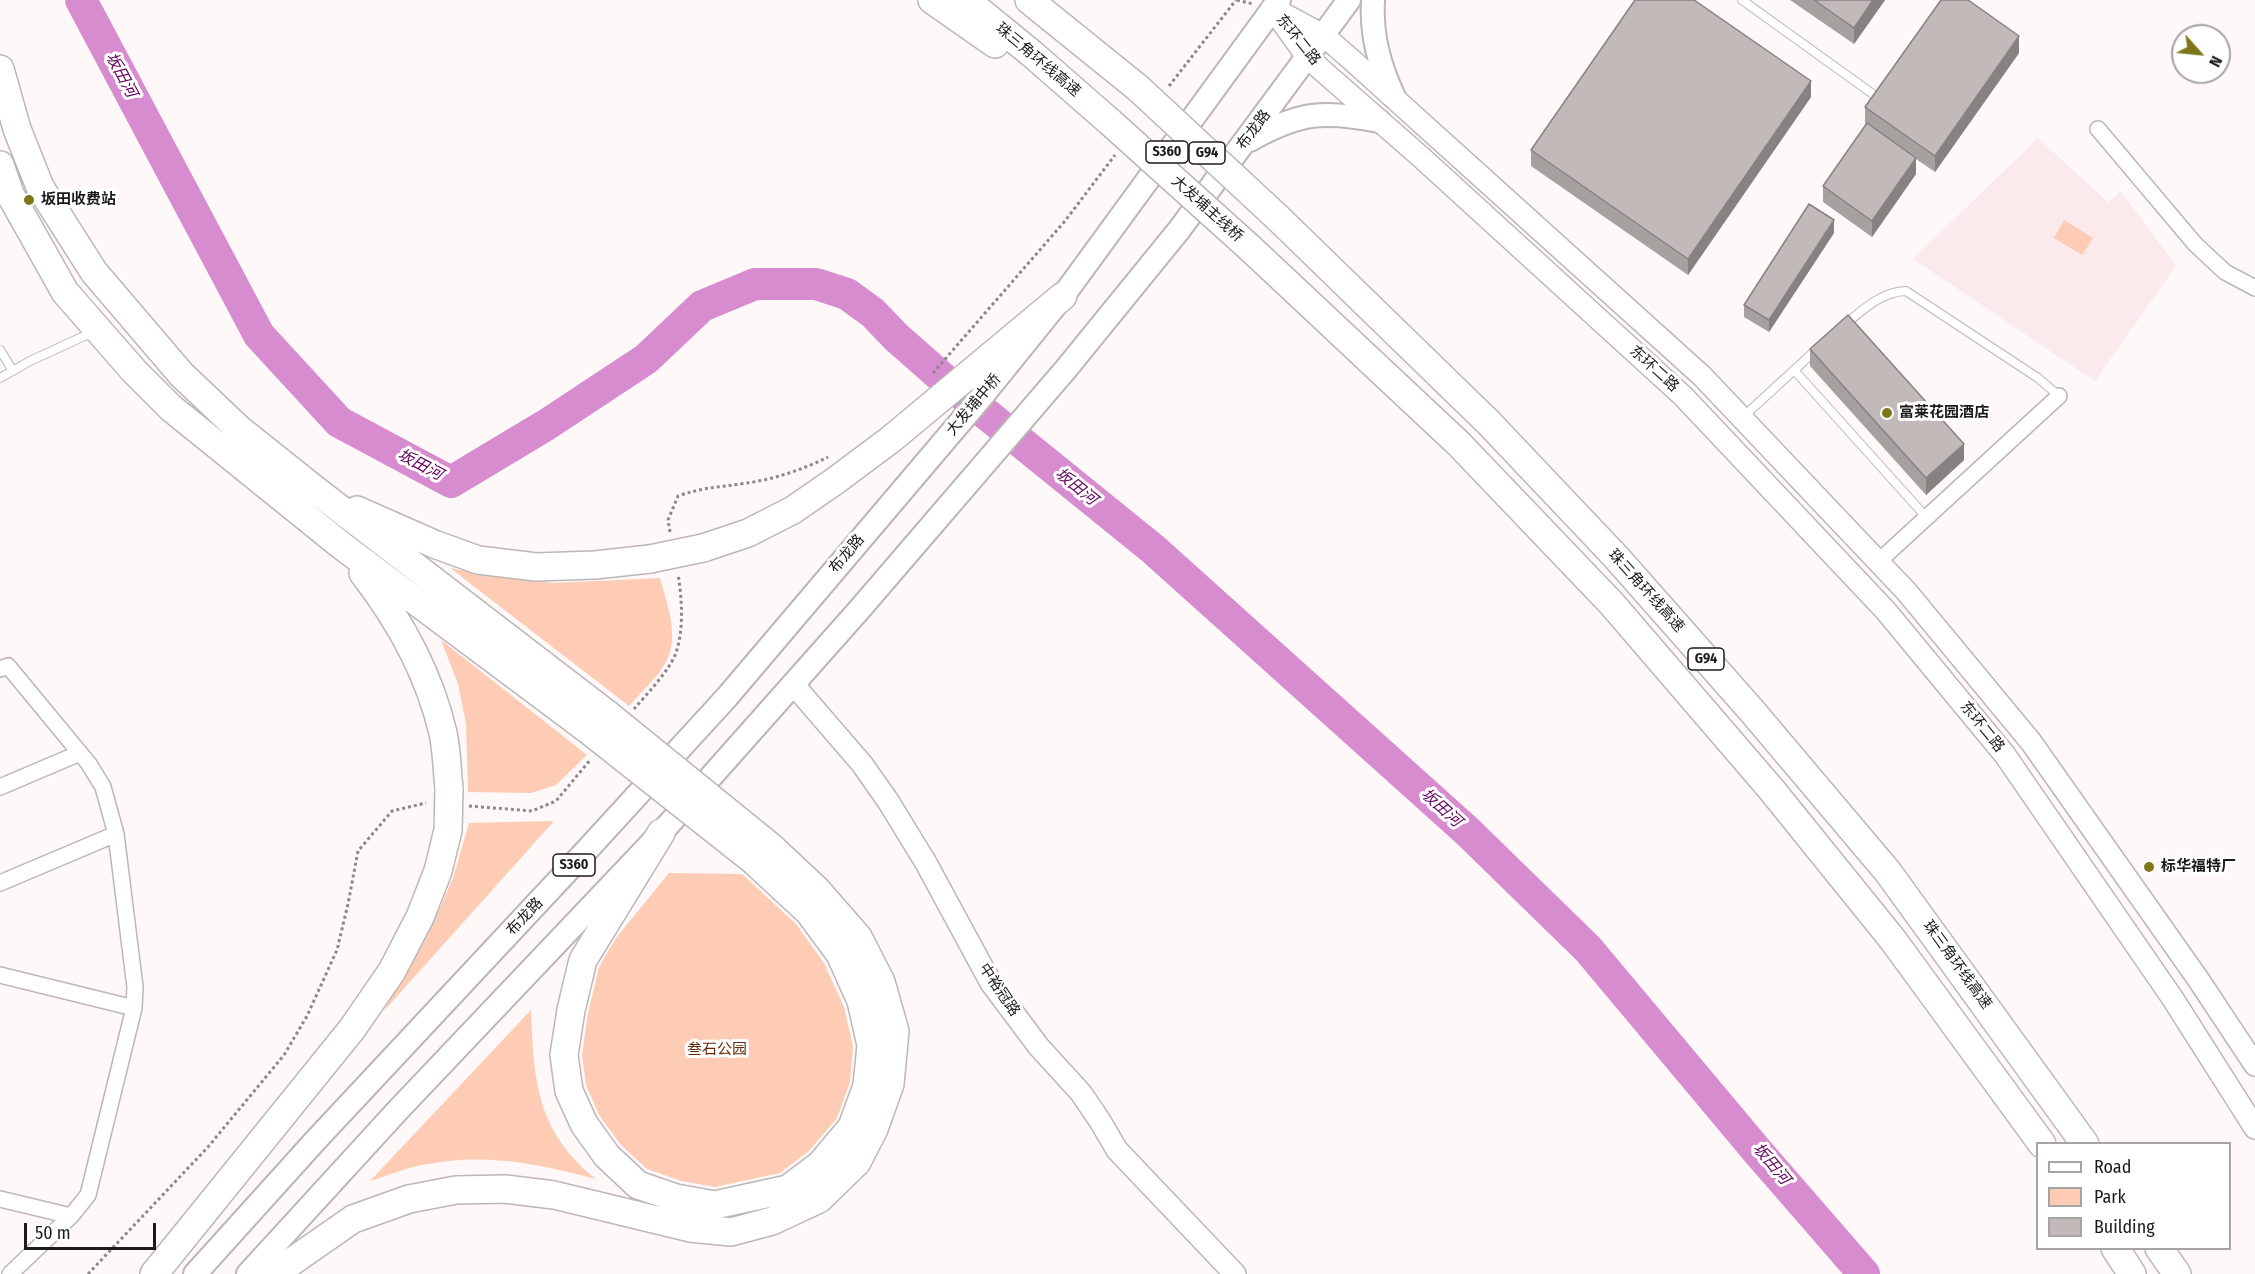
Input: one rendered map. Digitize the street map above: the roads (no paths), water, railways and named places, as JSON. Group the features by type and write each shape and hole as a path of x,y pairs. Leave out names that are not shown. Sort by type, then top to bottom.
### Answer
{"highway":[{"path":"932,0 999,46 1059,77"},
{"name":"珠三角环线高速","path":"966,0 1110,122"},
{"name":"G94","path":"1029,0 1138,88"},
{"path":"1050,0 1138,88"},
{"path":"0,69 17,129 40,187 94,272 152,343 210,404 762,854 817,890 858,937 881,982 895,1031 890,1084 874,1129 857,1162 819,1199 772,1221 731,1232 690,1228 554,1195 505,1189 456,1190 409,1199 353,1220 274,1274"},
{"name":"珠三角环线高速","path":"1138,88 1277,218 1489,423 1616,557 1752,711 1888,872 2084,1142"},
{"name":"大发埔主线桥","path":"1110,122 1250,248 1459,444 1612,604 1771,789 1893,940 2041,1142"},
{"path":"0,165 10,194 65,292 97,330 171,408 342,546 597,721"},
{"path":"318,492 434,544 478,560 536,567 595,565 650,560 703,548 748,533 793,510 835,481 890,440 1063,296"},
{"path":"154,1274 352,1029 392,971 420,916 438,871 448,830 444,736 431,690 413,648 385,601 342,546"},
{"path":"661,833 583,960 571,1010 564,1055 569,1090 584,1125 607,1156 638,1185 676,1198 715,1205 788,1189 821,1164 852,1127 867,1086 871,1045 861,1001 840,954 762,854"},
{"path":"2116,1250 2132,1274"},
{"path":"2161,1250 2177,1274"}],"main road":[{"name":"布龙路","path":"793,684 1043,396 1179,230 1349,0"},
{"path":"1373,0 1375,43 1382,71 1394,97"},
{"name":"东环二路","path":"1276,4 1323,35 1702,376 1906,591 2031,742 2198,979 2255,1065"},
{"name":"东环二路","path":"1276,4 1308,58 1683,396 1886,611 2005,755 2173,999 2255,1128"},
{"name":"S360","path":"1063,296 1276,4"},
{"path":"1243,144 1293,119 1319,114 1347,114 1379,121"},
{"name":"大发埔中桥","path":"940,444 1063,296"},
{"name":"布龙路","path":"195,1274 315,1141 719,706 940,444"},
{"name":"S360","path":"248,1274 661,833 793,684"},
{"name":"中裕冠路","path":"793,684 862,764 888,801 926,863 998,992 1039,1047 1080,1093 1117,1150 1235,1274"}],"street":[{"path":"2098,129 2194,244 2225,272 2255,288"},
{"path":"1878,562 2059,396"},
{"path":"0,669 8,666 81,753 102,788 116,834 135,987 134,1008 88,1195 70,1216 10,1274"},
{"path":"0,787 81,753"},
{"path":"0,883 116,834"},
{"path":"0,975 134,1008"},
{"path":"0,1199 70,1216"}],"lane":[{"path":"1742,0 1877,97"},
{"path":"1837,332 1870,304 1889,294 1906,291 2038,378 2059,396"},
{"path":"0,378 97,330"},
{"path":"1742,418 1821,346"},
{"path":"0,350 13,371"},
{"path":"1794,370 1927,518"}],"waterway":[{"name":"坂田河","path":"81,0 259,335 339,422 451,482 546,425 646,359 702,306 755,284 816,284 847,294 873,313 896,337 946,381"},
{"name":"坂田河","path":"964,396 1153,549 1467,831 1588,949 1758,1152 1864,1274"}],"place":[{"name":"坂田收费站","path":"29,200"},
{"name":"富莱花园酒店","path":"1887,413"},
{"name":"标华福特厂","path":"2149,867"}],"park label":[{"name":"叁石公园","path":"717,1050"}]}
